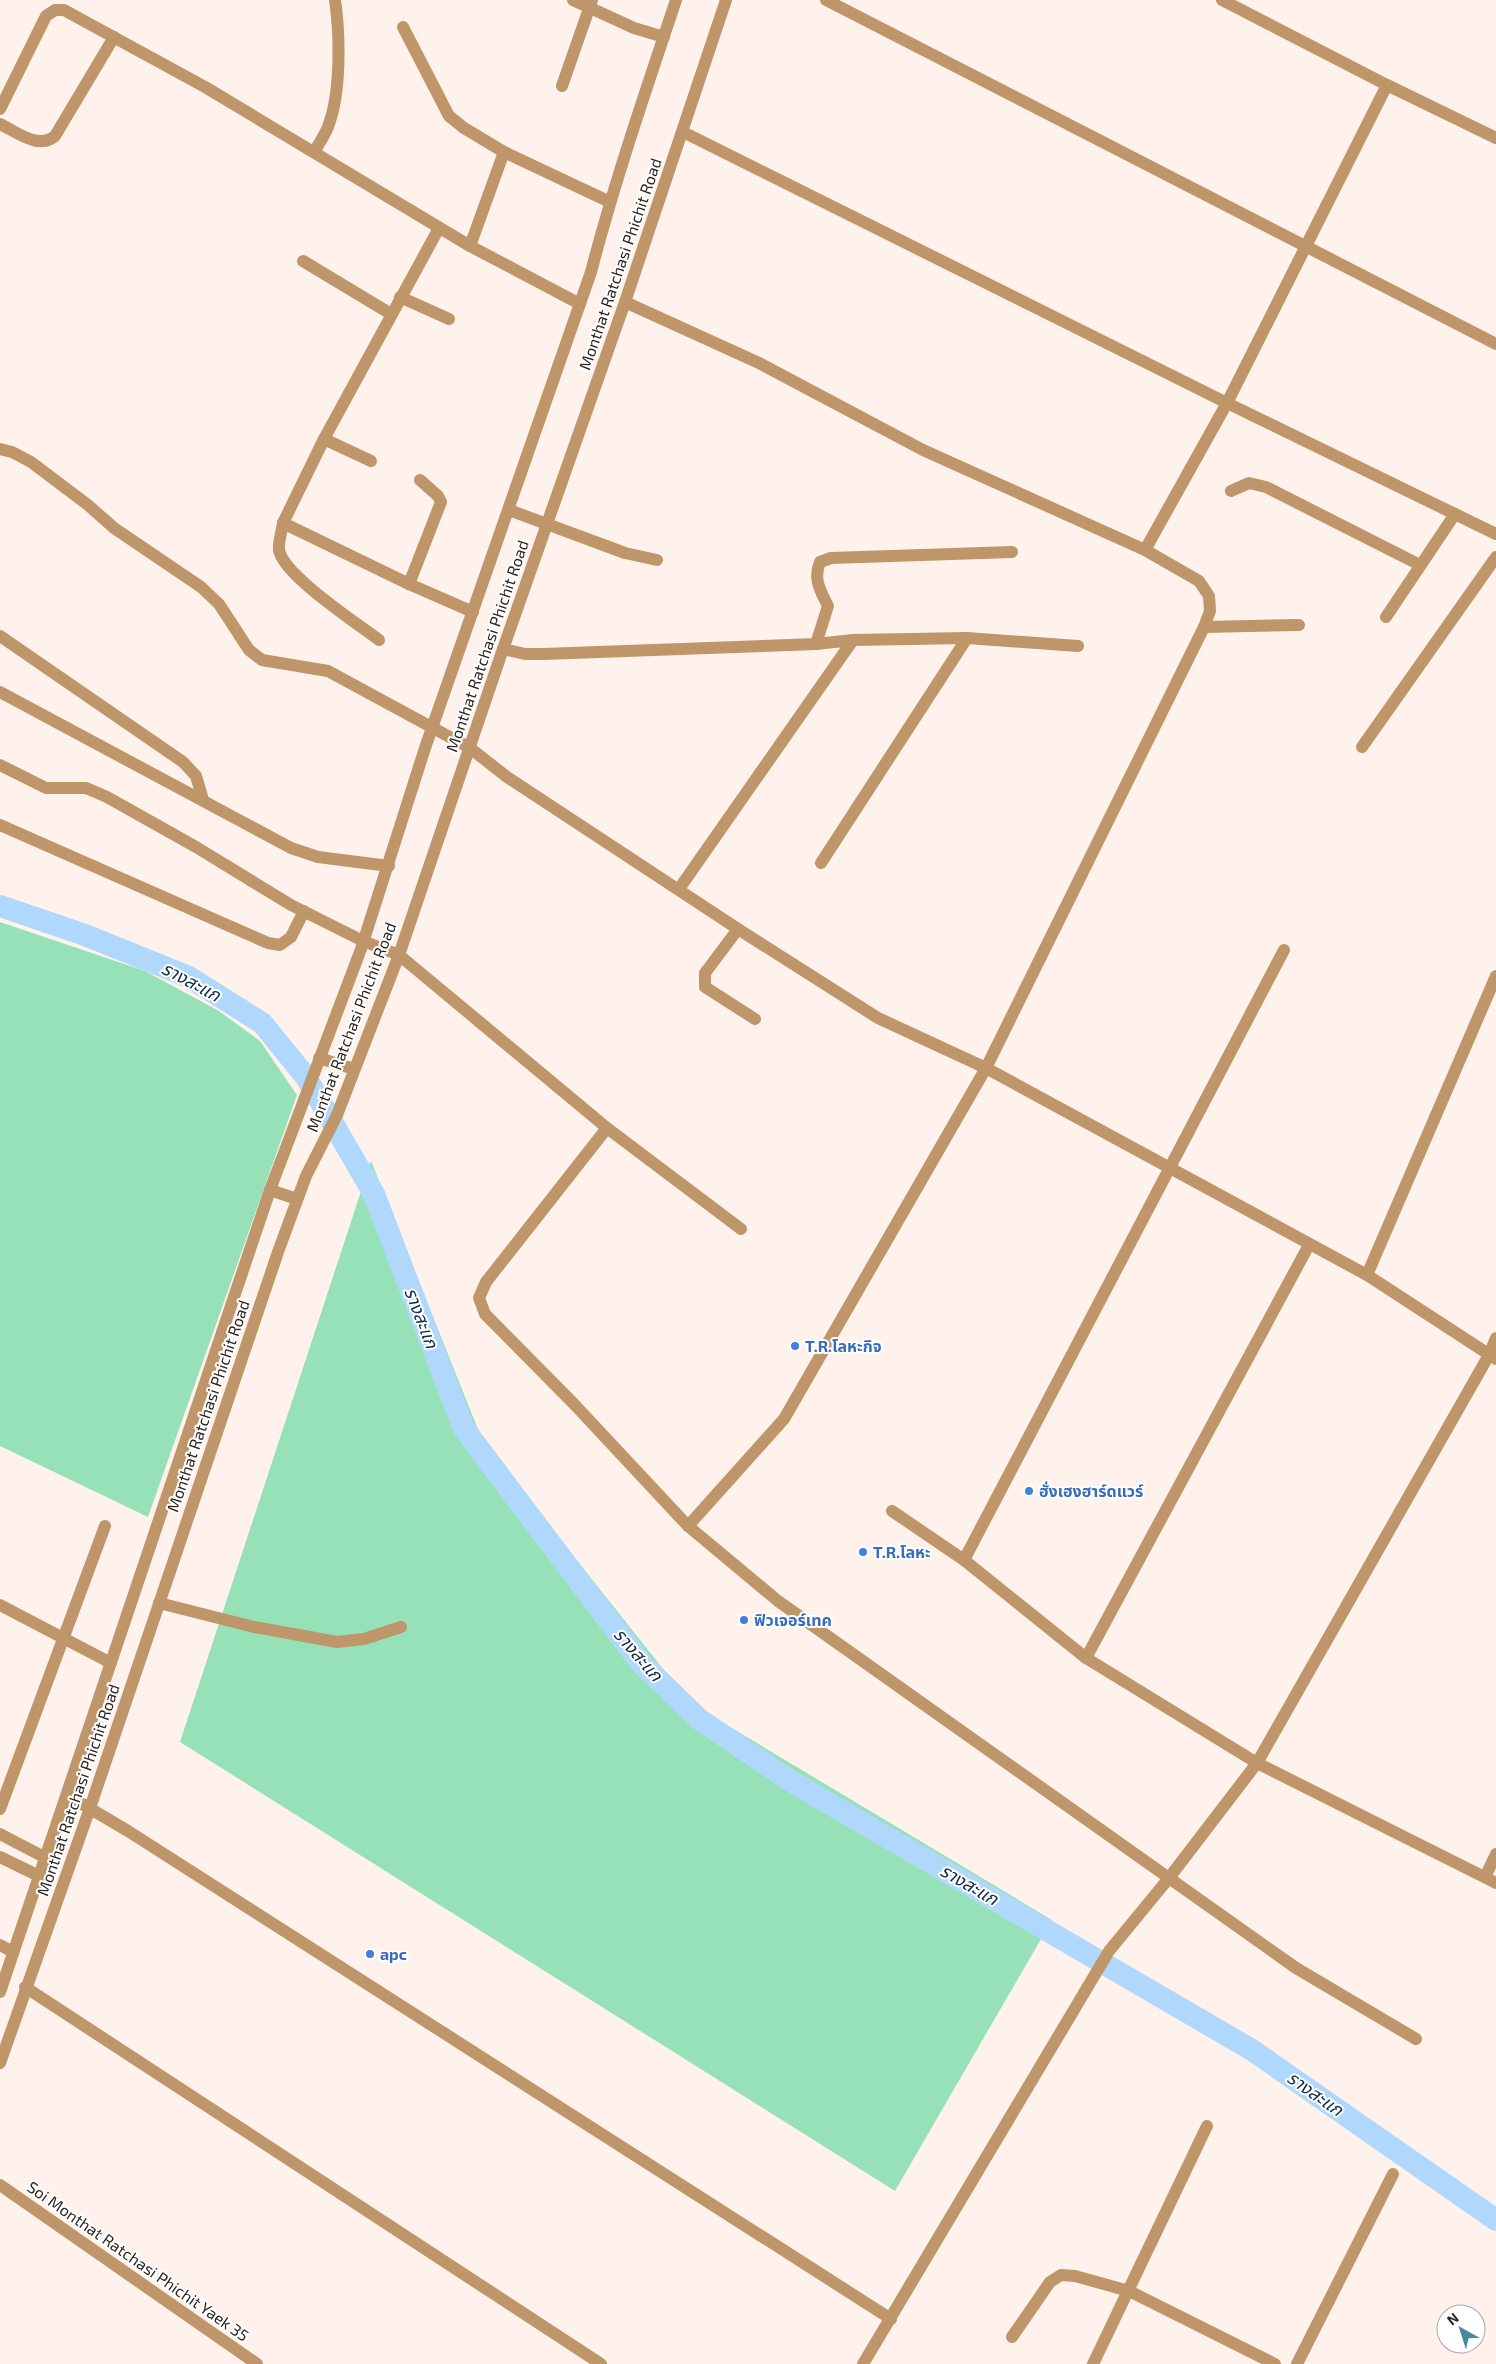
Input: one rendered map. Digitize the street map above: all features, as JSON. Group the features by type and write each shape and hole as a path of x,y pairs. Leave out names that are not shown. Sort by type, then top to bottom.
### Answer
{"street":[{"path":"314,152 329,124 333,105 338,64 339,28 335,0"},
{"path":"574,0 591,4 634,28 664,37"},
{"name":"Monthat Ratchasi Phichit Road","path":"0,1992 270,1190 363,941 389,866 432,728 591,272 610,202 676,0"},
{"name":"Monthat Ratchasi Phichit Road","path":"0,2063 25,1986 90,1808 158,1603 297,1199 306,1176 337,1116 398,955 625,302 726,0"},
{"path":"826,0 1496,344"},
{"path":"1222,0 1387,85 1496,138"},
{"path":"562,86 591,4"},
{"path":"0,109 46,16 55,10 64,10 205,87 470,246 580,304"},
{"path":"402,27 449,116 464,128 504,152 610,202"},
{"path":"0,124 39,143 47,143 55,136 114,37"},
{"path":"1146,550 1227,403 1307,248 1387,85"},
{"path":"683,132 1227,403 1496,534"},
{"path":"470,246 504,152"},
{"path":"379,640 303,582 286,564 279,550 283,523 324,439 439,228"},
{"path":"303,262 391,314"},
{"path":"400,297 450,319"},
{"path":"625,302 759,363 923,450 1146,550 1199,582 1209,596 1210,611 1204,627 986,1068 784,1419 688,1526"},
{"path":"324,439 371,461"},
{"path":"0,450 12,452 31,462 88,505 114,528 201,587 219,604 248,650 262,660 328,671 470,748 507,776 738,929 878,1018 986,1068 1367,1275 1493,1357"},
{"path":"408,584 440,502 438,496 420,480"},
{"path":"1231,491 1249,483 1266,487 1420,565"},
{"path":"509,510 547,522 625,553 657,560"},
{"path":"1386,617 1455,514"},
{"path":"283,523 408,584 473,612"},
{"path":"816,644 828,606 818,587 816,572 820,562 831,558 1012,552"},
{"path":"1362,747 1496,557"},
{"path":"1204,627 1299,626"},
{"path":"0,636 183,762 196,776 203,800"},
{"path":"503,649 525,654 543,654 816,644 853,640 966,638 1078,646"},
{"path":"821,863 966,638"},
{"path":"679,889 853,640"},
{"path":"0,692 291,848 318,857 389,866"},
{"path":"0,765 46,788 86,788 107,797 304,911 363,941 398,955 606,1128 741,1229"},
{"path":"0,825 268,943 280,945 291,937 304,911"},
{"path":"738,929 705,974 705,987 755,1019"},
{"path":"964,1560 1284,950"},
{"path":"1367,1275 1496,976"},
{"path":"319,1058 354,1069"},
{"path":"606,1128 486,1282 479,1298 486,1314 574,1404 688,1526 778,1601 1296,1968 1416,2039"},
{"path":"270,1190 297,1199"},
{"path":"1086,1658 1309,1245"},
{"path":"863,2364 1108,1951 1169,1878 1257,1763 1493,1357 1496,1338"},
{"path":"892,1511 964,1560 1086,1658 1257,1763 1496,1883"},
{"path":"0,1809 65,1639 105,1526"},
{"path":"158,1603 254,1627 337,1642 364,1639 401,1627"},
{"path":"0,1605 111,1663"},
{"path":"67,1795 891,2319"},
{"path":"0,1834 44,1857"},
{"path":"1485,1876 1496,1854"},
{"path":"0,1857 39,1876"},
{"path":"0,1946 13,1952"},
{"path":"25,1986 601,2364"},
{"path":"1093,2364 1208,2126"},
{"path":"1296,2364 1393,2174"},
{"name":"Soi Monthat Ratchasi Phichit Yaek 35","path":"0,2185 237,2359 257,2364"},
{"path":"1012,2337 1050,2282 1061,2275 1075,2276 1129,2291 1275,2364"}],"green space":[{"path":"0,922 145,971 219,1011 260,1041 297,1095 148,1517 0,1446"},
{"path":"371,1161 483,1442 690,1703 1052,1920 895,2191 180,1742"}],"waterway":[{"name":"รางสะแก","path":"0,906 85,935 189,977 262,1023 306,1077 374,1194 464,1429 641,1663 699,1719 789,1780 1252,2050 1496,2220"}],"place":[{"name":"T.R.โลหะกิจ","path":"795,1346"},
{"name":"ฮั่งเฮงฮาร์ดแวร์","path":"1029,1491"},
{"name":"T.R.โลหะ","path":"863,1552"},
{"name":"ฟิวเจอร์เทค","path":"744,1620"},
{"name":"apc","path":"370,1954"}]}
